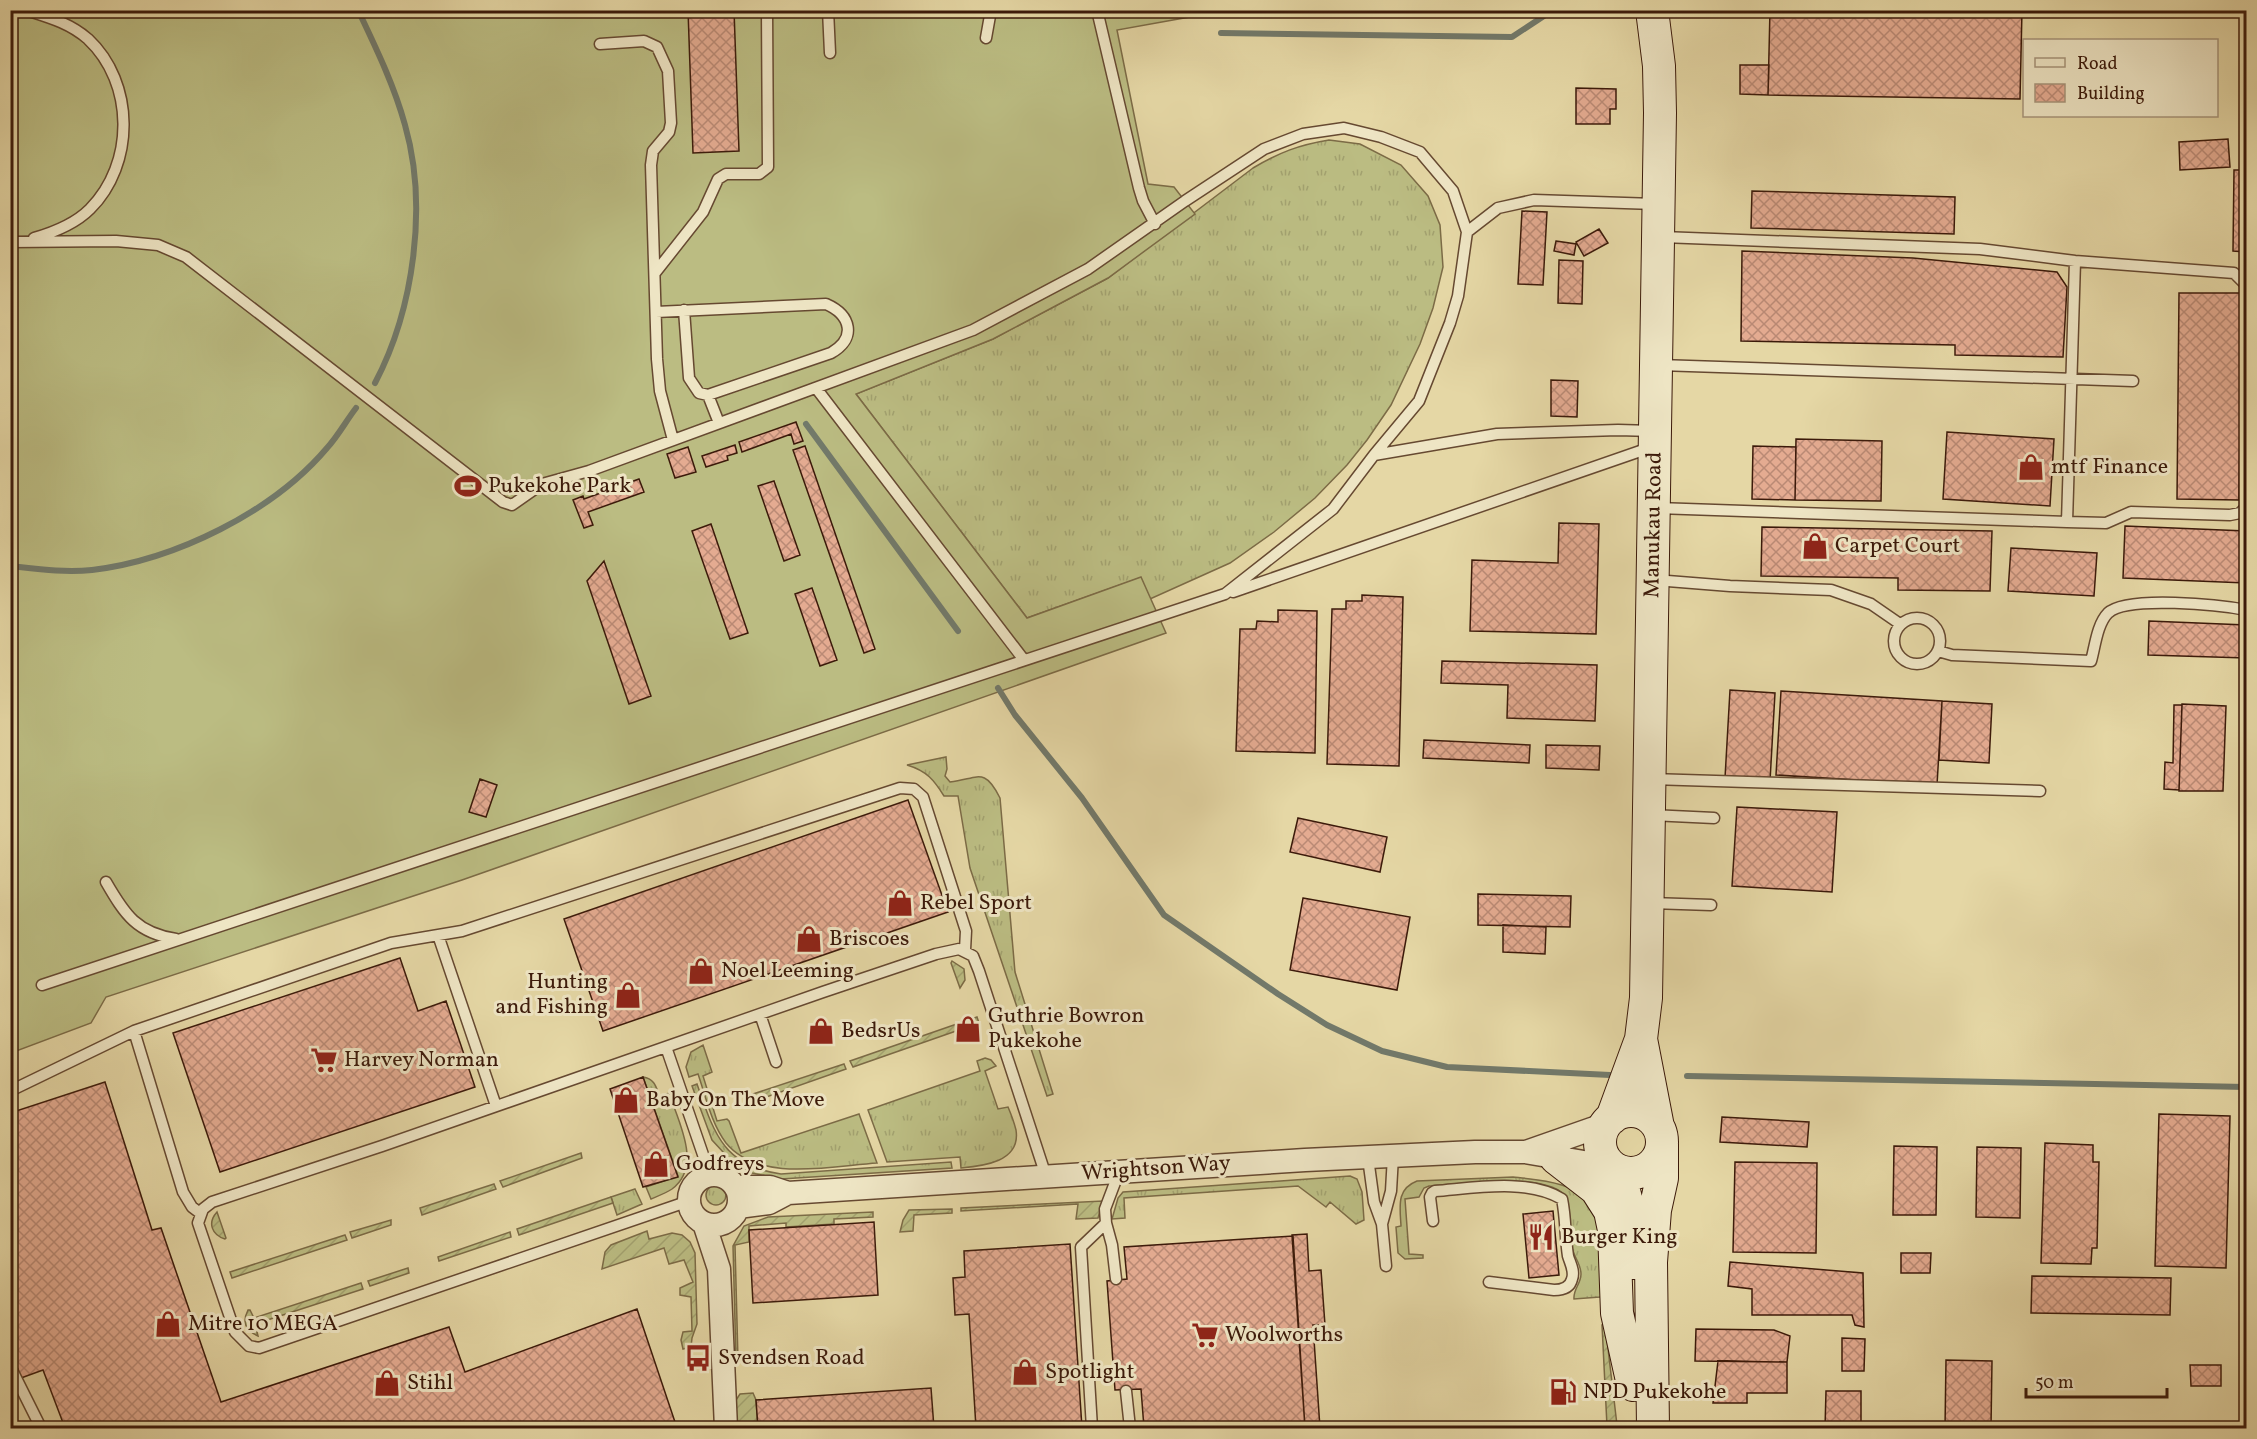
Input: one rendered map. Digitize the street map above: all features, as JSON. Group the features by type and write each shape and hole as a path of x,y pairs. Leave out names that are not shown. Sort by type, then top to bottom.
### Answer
{"main road":[{"name":"Manukau Road","path":"1609,1121 1641,1039 1646,998 1660,113 1659,66 1652,10"},
{"name":"Manukau Road","path":"1641,1039 1660,1135 1662,1178 1655,1210 1651,1262 1653,1428"},
{"path":"1632,1111 1642,1113 1651,1119 1660,1135 1660,1152 1651,1166 1636,1173 1616,1169 1606,1160 1600,1142 1609,1121 1621,1113 1632,1111"},
{"path":"1556,1158 1596,1189 1610,1211 1614,1230 1617,1313 1633,1385"},
{"path":"1616,1169 1633,1227 1634,1428"}],"street":[{"name":"Wrightson Way","path":"1525,1152 1609,1121"},
{"name":"Wrightson Way","path":"734,1205 770,1187 788,1193 882,1189 1046,1176 1475,1152 1525,1152 1616,1169"},
{"path":"719,1269 734,1205 725,1176 710,1174 697,1181 692,1187 689,1201 694,1214 704,1223 719,1269 726,1428"},
{"path":"704,1223 721,1224 734,1205"}],"lane":[{"path":"24,242 60,231 90,209 112,178 124,143 123,105 111,69 88,40 56,19 26,10"},
{"path":"655,273 703,212 718,179 726,174 759,174 768,167 767,10"},
{"path":"828,10 830,53"},
{"path":"986,38 991,10"},
{"path":"1096,10 1143,201 1155,224"},
{"path":"600,44 644,41 657,47 668,71 671,123 669,132 653,151 651,165 660,391 673,440"},
{"path":"10,242 116,241 158,245 186,257 503,502 512,505 549,481 589,471 973,330 1088,270 1185,201 1264,149 1303,134 1344,128 1381,137 1420,152 1453,191 1467,232 1458,296 1419,401 1333,509 1225,594"},
{"path":"1467,232 1498,208 1534,200 1659,204"},
{"path":"1658,237 1980,249 2075,261 2234,273 2247,285"},
{"path":"2067,522 2075,261"},
{"path":"656,312 684,310 826,304 844,315 848,323 845,341 831,353 708,395 699,393 689,378 684,310"},
{"path":"1656,365 2133,381"},
{"path":"816,388 1024,660"},
{"path":"708,395 719,423"},
{"path":"1374,455 1497,434 1618,430 1655,439"},
{"path":"42,985 1225,594 1655,439"},
{"path":"1654,508 2106,523 2131,512 2230,515 2240,513 2247,507"},
{"path":"1653,580 1831,590 1871,604 1900,624"},
{"path":"1938,651 1952,655 2091,661 2103,622 2110,611 2117,607 2155,603 2216,604 2247,610"},
{"path":"1915,617 1931,622 1940,635 1938,651 1927,662 1911,663 1903,660 1894,647 1896,630 1900,624 1915,617"},
{"path":"1650,778 2040,791"},
{"path":"10,1091 134,1031 391,942 462,931 900,788 915,789 923,797 966,930 965,950"},
{"path":"1649,815 1714,818"},
{"path":"106,882 120,905 137,924 155,936 178,940"},
{"path":"1648,903 1711,905"},
{"path":"438,934 496,1106"},
{"path":"689,1201 259,1348 249,1346 235,1332 200,1229 200,1213 206,1205 212,1202 951,950 965,950 973,956 976,963 1046,1176"},
{"path":"760,1014 776,1062"},
{"path":"134,1031 183,1192 192,1207 200,1213"},
{"path":"666,1047 710,1174"},
{"path":"1382,1224 1391,1191 1393,1156"},
{"path":"1368,1158 1374,1202 1382,1224 1386,1266"},
{"path":"1116,1279 1105,1209 1119,1172"},
{"path":"1433,1221 1430,1197 1435,1191 1510,1185 1548,1193 1562,1199 1567,1249 1573,1278 1568,1286 1562,1290 1554,1290 1489,1282"},
{"path":"1092,1428 1081,1247 1106,1223"},
{"path":"10,1366 41,1428"},
{"path":"1126,1391 1130,1428"}],"green space":[{"name":"Pukekohe Park","path":"11,11 1206,11 1206,14 1117,30 1148,184 1174,187 1195,214 1108,278 993,339 856,394 1027,618 1141,577 1166,633 462,880 106,997 91,1023 11,1053"},
{"path":"1329,140 1360,144 1401,165 1428,196 1440,225 1443,267 1433,308 1420,344 1391,405 1347,465 1315,498 1274,532 1230,563 1150,599 1140,578 1027,618 856,394 993,339 1108,278 1253,168 1290,150"},
{"path":"946,757 945,776 950,782 974,777 985,778 1000,798 1015,972 1053,1094 1047,1096 970,868 958,796 944,796 929,777 920,770 907,765"},
{"path":"952,961 964,969 965,980 960,988 951,963"},
{"path":"977,1017 979,1023 853,1067 850,1061"},
{"path":"703,1045 712,1072 703,1076 717,1121 727,1119 729,1121 741,1153 859,1114 877,1163 818,1169 776,1168 740,1155 726,1143 716,1127 698,1074 689,1077 686,1067 691,1052"},
{"path":"985,1058 991,1060 996,1066 985,1071 998,1109 1008,1107 1016,1130 1016,1141 1007,1156 989,1164 961,1168 960,1157 887,1162 868,1110 980,1071 977,1061"},
{"path":"844,1064 846,1069 752,1102 750,1095"},
{"path":"643,1077 653,1082 660,1097 669,1093 686,1143 687,1156 686,1168 681,1179 672,1189 651,1199 646,1187 678,1176"},
{"path":"697,1084 709,1118 724,1144 733,1155 761,1170 781,1174 951,1162 952,1168 781,1179 752,1173 735,1165 712,1140 692,1086"},
{"path":"581,1153 582,1158 503,1187 500,1181"},
{"path":"1350,1176 1357,1179 1362,1192 1364,1220 1356,1224 1330,1202 1326,1207 1298,1186 1124,1198 1125,1218 1112,1219 1118,1198 1123,1192"},
{"path":"1513,1177 1548,1181 1570,1188 1580,1193 1596,1210 1604,1293 1600,1297 1574,1299 1581,1274 1572,1248 1568,1204 1566,1198 1557,1190 1543,1184 1502,1181 1424,1188 1419,1197 1405,1199 1409,1254 1423,1255 1423,1258 1405,1259 1398,1253 1396,1227 1401,1226 1402,1194 1410,1184 1417,1181"},
{"path":"494,1184 496,1189 422,1215 420,1208"},
{"path":"716,1185 723,1188 726,1195 723,1202 716,1205 709,1202 706,1195 709,1188"},
{"path":"635,1189 642,1204 617,1215 611,1197"},
{"path":"611,1197 613,1203 519,1235 517,1229"},
{"path":"1103,1201 1098,1218 1076,1219 1078,1204 961,1211 961,1208"},
{"path":"952,1209 952,1213 914,1215 913,1231 900,1232 909,1210"},
{"path":"217,1212 225,1239 217,1235 212,1228 212,1220"},
{"path":"873,1212 873,1217 834,1219 834,1224 786,1227 786,1223 749,1226 749,1242 735,1245 738,1360 736,1360 733,1246 744,1226 768,1217"},
{"path":"391,1220 391,1225 352,1238 350,1232"},
{"path":"647,1231 649,1239 672,1233 682,1235 690,1242 695,1253 697,1324 691,1347 683,1349 681,1340 683,1332 692,1331 691,1297 680,1295 680,1288 693,1282 684,1260 669,1264 664,1248 602,1269 605,1252 611,1245"},
{"path":"510,1232 511,1237 439,1261 438,1257"},
{"path":"345,1235 347,1240 232,1278 230,1272"},
{"path":"408,1268 409,1273 370,1286 368,1281"},
{"path":"361,1283 363,1289 255,1324 258,1336 246,1325 245,1318 248,1310 254,1318"},
{"path":"1605,1323 1617,1428 1607,1428 1602,1325"},
{"path":"753,1393 756,1400 758,1428 736,1428 734,1403 740,1394"}],"building":[{"path":"688,10 734,10 739,151 693,153"},
{"path":"1770,10 2022,10 2020,99 1768,95"},
{"path":"1740,65 1769,65 1768,95 1740,94"},
{"path":"1576,88 1616,89 1616,109 1610,109 1610,124 1576,124"},
{"path":"2228,139 2230,167 2180,170 2179,142"},
{"path":"2234,170 2246,170 2246,252 2233,251"},
{"path":"1752,191 1955,197 1954,234 1751,228"},
{"path":"1522,211 1547,212 1543,285 1518,284"},
{"path":"1599,229 1608,243 1584,256 1576,242"},
{"path":"1556,241 1576,244 1574,255 1554,251"},
{"path":"1742,251 1913,258 2057,272 2067,287 2063,357 1955,355 1955,345 1741,341"},
{"path":"1559,260 1583,261 1582,304 1558,303"},
{"path":"2179,293 2242,293 2239,500 2177,499"},
{"path":"1551,380 1578,381 1577,417 1551,416"},
{"path":"796,422 803,441 794,444 791,434 742,452 739,442"},
{"path":"1947,432 2054,439 2050,506 1943,499"},
{"path":"1796,439 1882,441 1881,501 1795,500"},
{"path":"735,445 737,453 727,456 728,460 706,467 702,456"},
{"path":"805,446 875,649 864,653 793,450"},
{"path":"1753,446 1796,447 1795,500 1752,499"},
{"path":"688,447 696,472 675,478 667,454"},
{"path":"639,479 644,492 588,512 593,525 584,528 573,500 583,496 584,499"},
{"path":"774,481 800,555 784,561 758,486"},
{"path":"1559,523 1599,524 1596,634 1470,631 1472,560 1558,563"},
{"path":"711,524 748,633 730,639 692,531"},
{"path":"2125,526 2246,531 2246,583 2123,578"},
{"path":"1762,527 1992,531 1990,591 1898,590 1898,578 1761,576"},
{"path":"2011,548 2097,553 2094,596 2008,591"},
{"path":"604,561 651,696 629,704 587,581"},
{"path":"812,588 837,660 820,666 795,594"},
{"path":"1362,595 1403,597 1399,766 1327,764 1332,609 1346,609 1346,601 1362,601"},
{"path":"1278,610 1317,611 1315,753 1236,751 1240,629 1256,629 1257,621 1278,622"},
{"path":"2149,621 2246,625 2246,658 2148,655"},
{"path":"1442,661 1597,665 1595,721 1507,718 1508,685 1441,683"},
{"path":"1730,690 1775,693 1770,781 1725,778"},
{"path":"1781,691 1942,701 1937,785 1776,775"},
{"path":"1942,701 1992,704 1989,763 1939,760"},
{"path":"2182,704 2226,706 2223,791 2179,791"},
{"path":"2174,705 2182,705 2179,790 2164,789 2165,762 2173,763"},
{"path":"1424,740 1530,745 1529,763 1423,758"},
{"path":"1546,745 1600,746 1599,770 1546,768"},
{"path":"480,779 497,785 486,817 469,812"},
{"path":"908,800 948,912 603,1031 564,919"},
{"path":"1737,807 1837,812 1832,892 1732,886"},
{"path":"1298,818 1387,837 1380,872 1290,852"},
{"path":"1478,894 1571,896 1570,927 1478,925"},
{"path":"1303,898 1410,917 1397,990 1290,970"},
{"path":"1503,925 1546,927 1545,954 1503,952"},
{"name":"Harvey Norman","path":"400,958 418,1011 446,1001 475,1087 220,1172 173,1033"},
{"path":"643,1077 678,1177 643,1187 610,1089"},
{"path":"105,1082 152,1230 161,1228 221,1402 449,1327 465,1372 637,1309 677,1428 65,1428 43,1370 21,1378 10,1348 10,1113"},
{"path":"2159,1114 2230,1116 2226,1268 2155,1266"},
{"path":"1722,1117 1809,1122 1807,1147 1720,1142"},
{"path":"2045,1143 2093,1145 2093,1162 2099,1162 2097,1248 2092,1248 2091,1264 2041,1263"},
{"path":"1894,1146 1937,1147 1936,1215 1893,1215"},
{"path":"1977,1147 2021,1148 2020,1218 1976,1217"},
{"path":"1735,1162 1817,1163 1816,1253 1733,1252"},
{"path":"1553,1211 1559,1275 1529,1278 1523,1214"},
{"path":"874,1222 878,1295 753,1303 749,1230"},
{"path":"1307,1234 1309,1271 1321,1270 1325,1325 1313,1325 1320,1428 1305,1428 1292,1235"},
{"name":"Woolworths","path":"1293,1236 1305,1428 1144,1428 1141,1389 1115,1390 1107,1281 1127,1279 1124,1247"},
{"name":"Spotlight","path":"1070,1244 1082,1428 976,1428 969,1314 955,1315 953,1278 965,1277 964,1251"},
{"path":"1901,1253 1931,1253 1930,1273 1901,1273"},
{"path":"1730,1262 1863,1273 1864,1327 1855,1325 1852,1315 1752,1315 1752,1289 1728,1286"},
{"path":"2032,1276 2171,1278 2170,1315 2031,1313"},
{"path":"1696,1329 1774,1330 1790,1336 1787,1362 1695,1361"},
{"path":"1842,1338 1865,1339 1864,1371 1842,1371"},
{"path":"1946,1360 1992,1361 1991,1428 1945,1428"},
{"path":"1718,1361 1787,1362 1787,1393 1747,1393 1747,1403 1713,1403"},
{"path":"2190,1365 2221,1365 2221,1386 2191,1386"},
{"path":"931,1388 934,1428 758,1428 756,1400"},
{"path":"1826,1391 1861,1391 1861,1428 1825,1428"}],"waterway":[{"path":"358,10 401,110 412,156 416,189 416,222 408,290 399,323 375,383"},
{"path":"1221,33 1512,37 1553,10"},
{"path":"10,566 61,571 92,570 124,565 189,544 251,512 279,493 327,448 356,408"},
{"path":"806,424 958,631"},
{"path":"998,688 1015,715 1082,798 1164,915 1327,1025 1382,1051 1447,1067 1610,1075"},
{"path":"1687,1076 2246,1087"}],"place":[{"name":"mtf Finance","path":"2031,467"},
{"name":"Pukekohe Park","path":"468,486"},
{"name":"Carpet Court","path":"1815,546"},
{"name":"Rebel Sport","path":"900,903"},
{"name":"Briscoes","path":"809,939"},
{"name":"Noel Leeming","path":"701,971"},
{"name":"Hunting and Fishing","path":"628,995"},
{"name":"Guthrie Bowron Pukekohe","path":"968,1029"},
{"name":"BedsrUs","path":"821,1031"},
{"name":"Harvey Norman","path":"324,1060"},
{"name":"Baby On The Move","path":"626,1100"},
{"name":"Godfreys","path":"656,1164"},
{"name":"Burger King","path":"1541,1237"},
{"name":"Mitre 10 MEGA","path":"168,1324"},
{"name":"Woolworths","path":"1205,1335"},
{"name":"Svendsen Road","path":"698,1358"},
{"name":"Spotlight","path":"1025,1372"},
{"name":"Stihl","path":"387,1383"},
{"name":"NPD Pukekohe","path":"1563,1392"}]}
